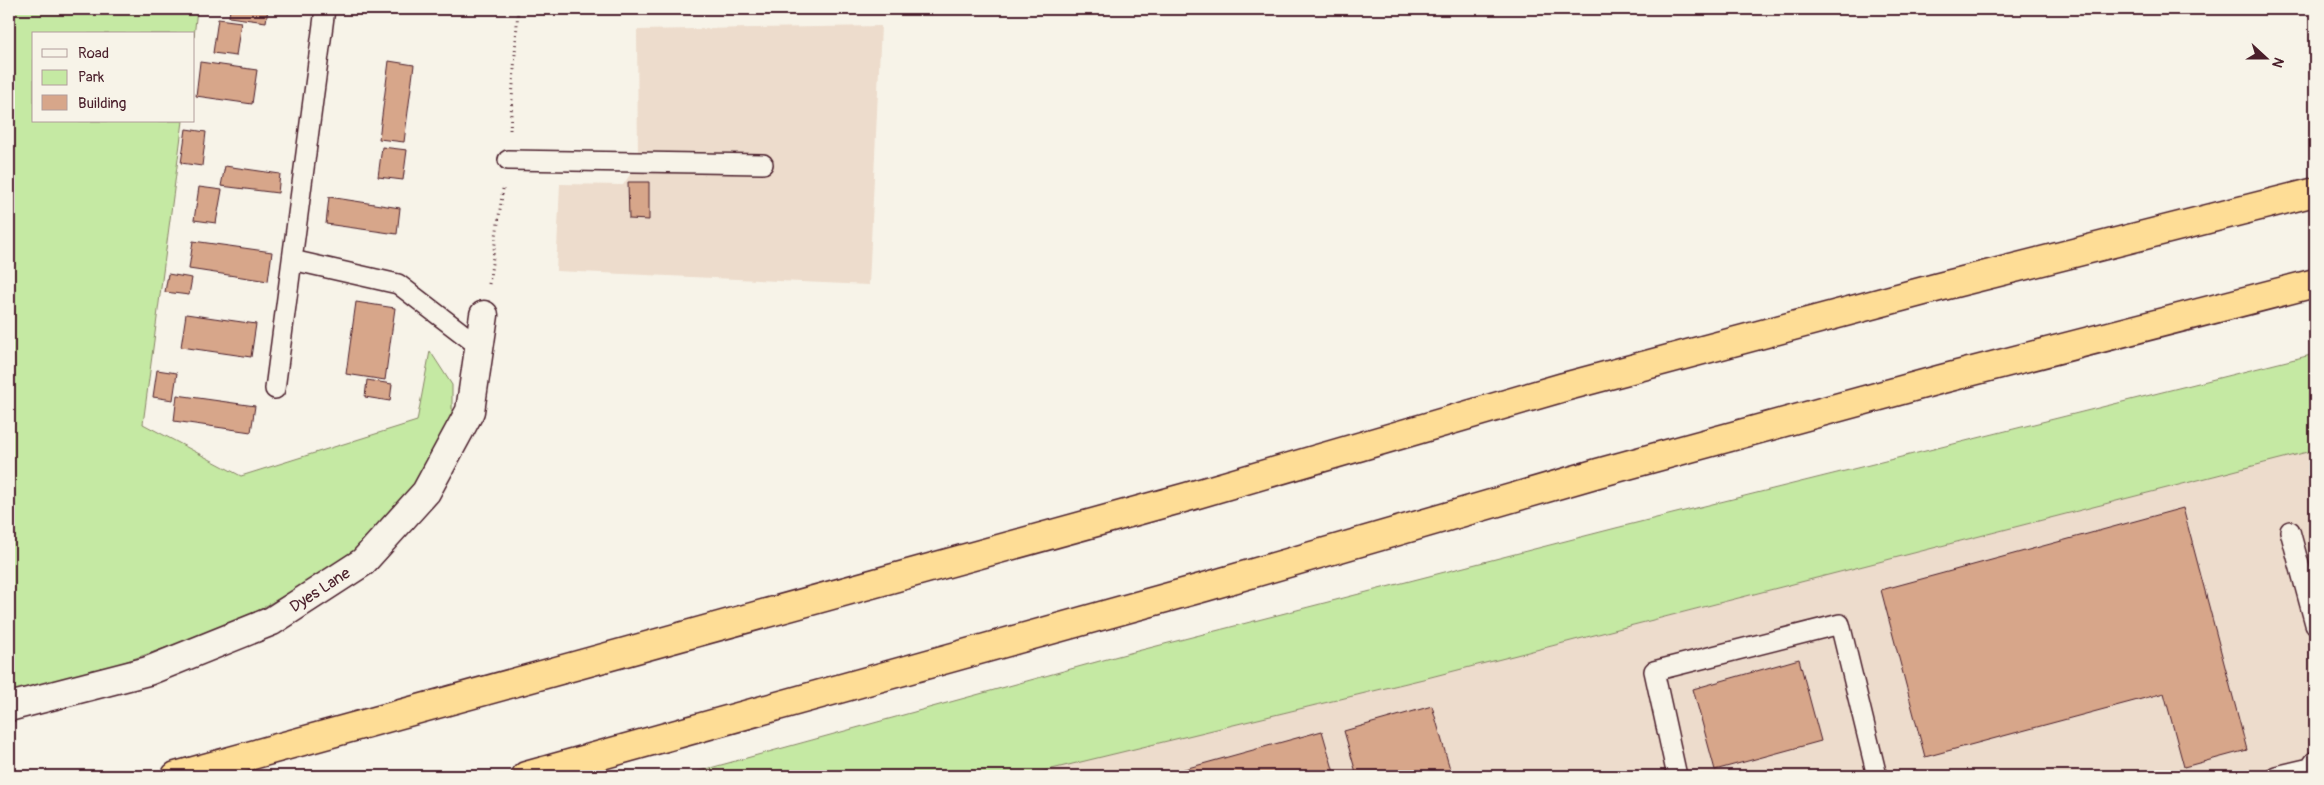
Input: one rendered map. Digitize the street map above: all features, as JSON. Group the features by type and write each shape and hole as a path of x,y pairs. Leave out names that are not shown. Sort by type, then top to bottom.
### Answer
{"highway":[{"path":"176,776 1187,497 1564,387 1929,289 2315,192"},
{"path":"526,776 1206,587 1598,473 1942,379 2315,283"}],"street":[{"name":"Dyes Lane","path":"9,707 148,671 272,621 363,562 426,492 470,410 484,315"}],"lane":[{"path":"274,389 325,9"},
{"path":"508,160 763,164"},
{"path":"292,260 398,284 480,347"},
{"path":"2290,531 2315,624"},
{"path":"1677,776 1654,671 1840,624 1877,776"},
{"path":"2276,776 2310,768 2315,761"}],"shaded area":[{"path":"881,26 869,285 556,271 560,184 623,185 638,163 637,30"},
{"path":"2315,450 2315,776 1023,776 1423,679"}],"green space":[{"path":"9,9 197,9 195,32 32,32 32,122 183,122 143,424 241,476 417,421 430,351 452,385 452,422 415,492 346,559 237,623 9,702"},
{"path":"2315,354 2315,450 1423,679 1023,776 681,776 1118,656 1616,528"}],"building":[{"path":"230,9 268,9 266,22 229,17"},
{"path":"399,9 427,9 426,14"},
{"path":"218,19 241,22 236,56 213,53"},
{"path":"389,61 414,65 404,142 379,139"},
{"path":"200,62 257,70 252,104 196,96"},
{"path":"186,129 206,132 202,166 181,163"},
{"path":"382,147 407,150 403,180 378,177"},
{"path":"225,166 280,174 278,193 221,186"},
{"path":"628,182 649,182 649,220 629,219"},
{"path":"199,187 222,190 216,223 194,220"},
{"path":"329,197 400,208 397,234 326,224"},
{"path":"193,241 272,252 268,281 189,269"},
{"path":"168,274 192,278 189,295 165,292"},
{"path":"356,302 395,308 385,380 346,374"},
{"path":"186,314 256,324 251,357 181,347"},
{"path":"157,370 177,373 173,400 153,397"},
{"path":"367,380 392,384 390,401 365,397"},
{"path":"177,395 255,406 251,432 174,421"},
{"path":"2183,508 2247,750 2184,767 2164,693 1925,757 1881,590"},
{"path":"1799,659 1821,741 1715,770 1693,689"},
{"path":"1432,706 1452,776 1357,776 1344,731"},
{"path":"1322,731 1335,776 1159,776"}]}
